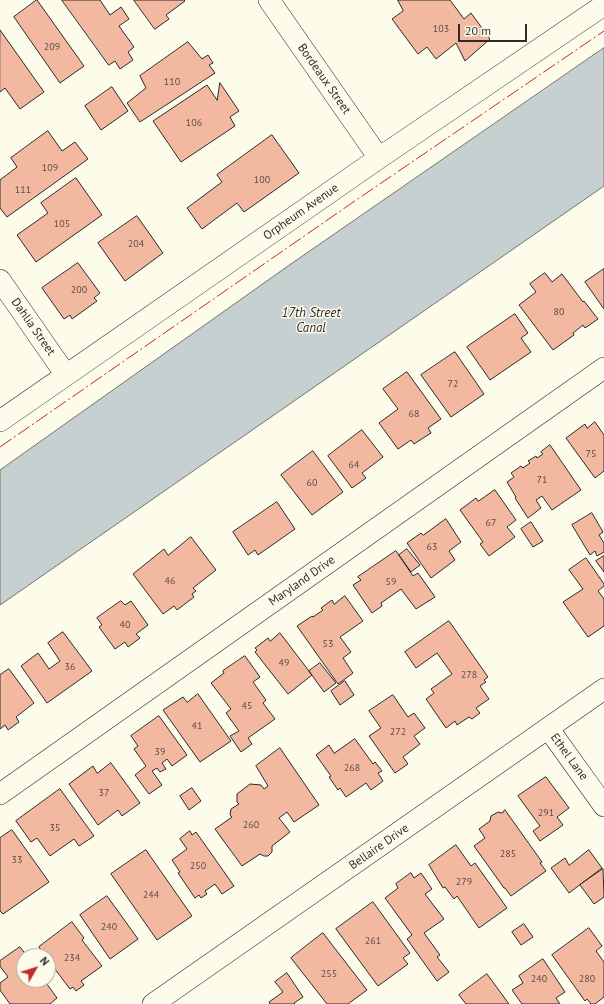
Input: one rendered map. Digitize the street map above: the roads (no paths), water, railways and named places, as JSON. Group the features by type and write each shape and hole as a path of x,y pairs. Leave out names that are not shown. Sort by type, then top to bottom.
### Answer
{"street":[{"name":"Bordeaux Street","path":"269,0 379,158"},
{"name":"Orpheum Avenue","path":"0,421 379,158 604,5"},
{"name":"Dahlia Street","path":"0,280 66,375"},
{"name":"Maryland Drive","path":"0,794 604,368"},
{"name":"Bellaire Drive","path":"153,1004 604,689"},
{"name":"Ethel Lane","path":"548,728 604,806"}],"water":[{"name":"17th Street Canal","path":"604,48 604,186 0,605 0,470 288,266"}]}
